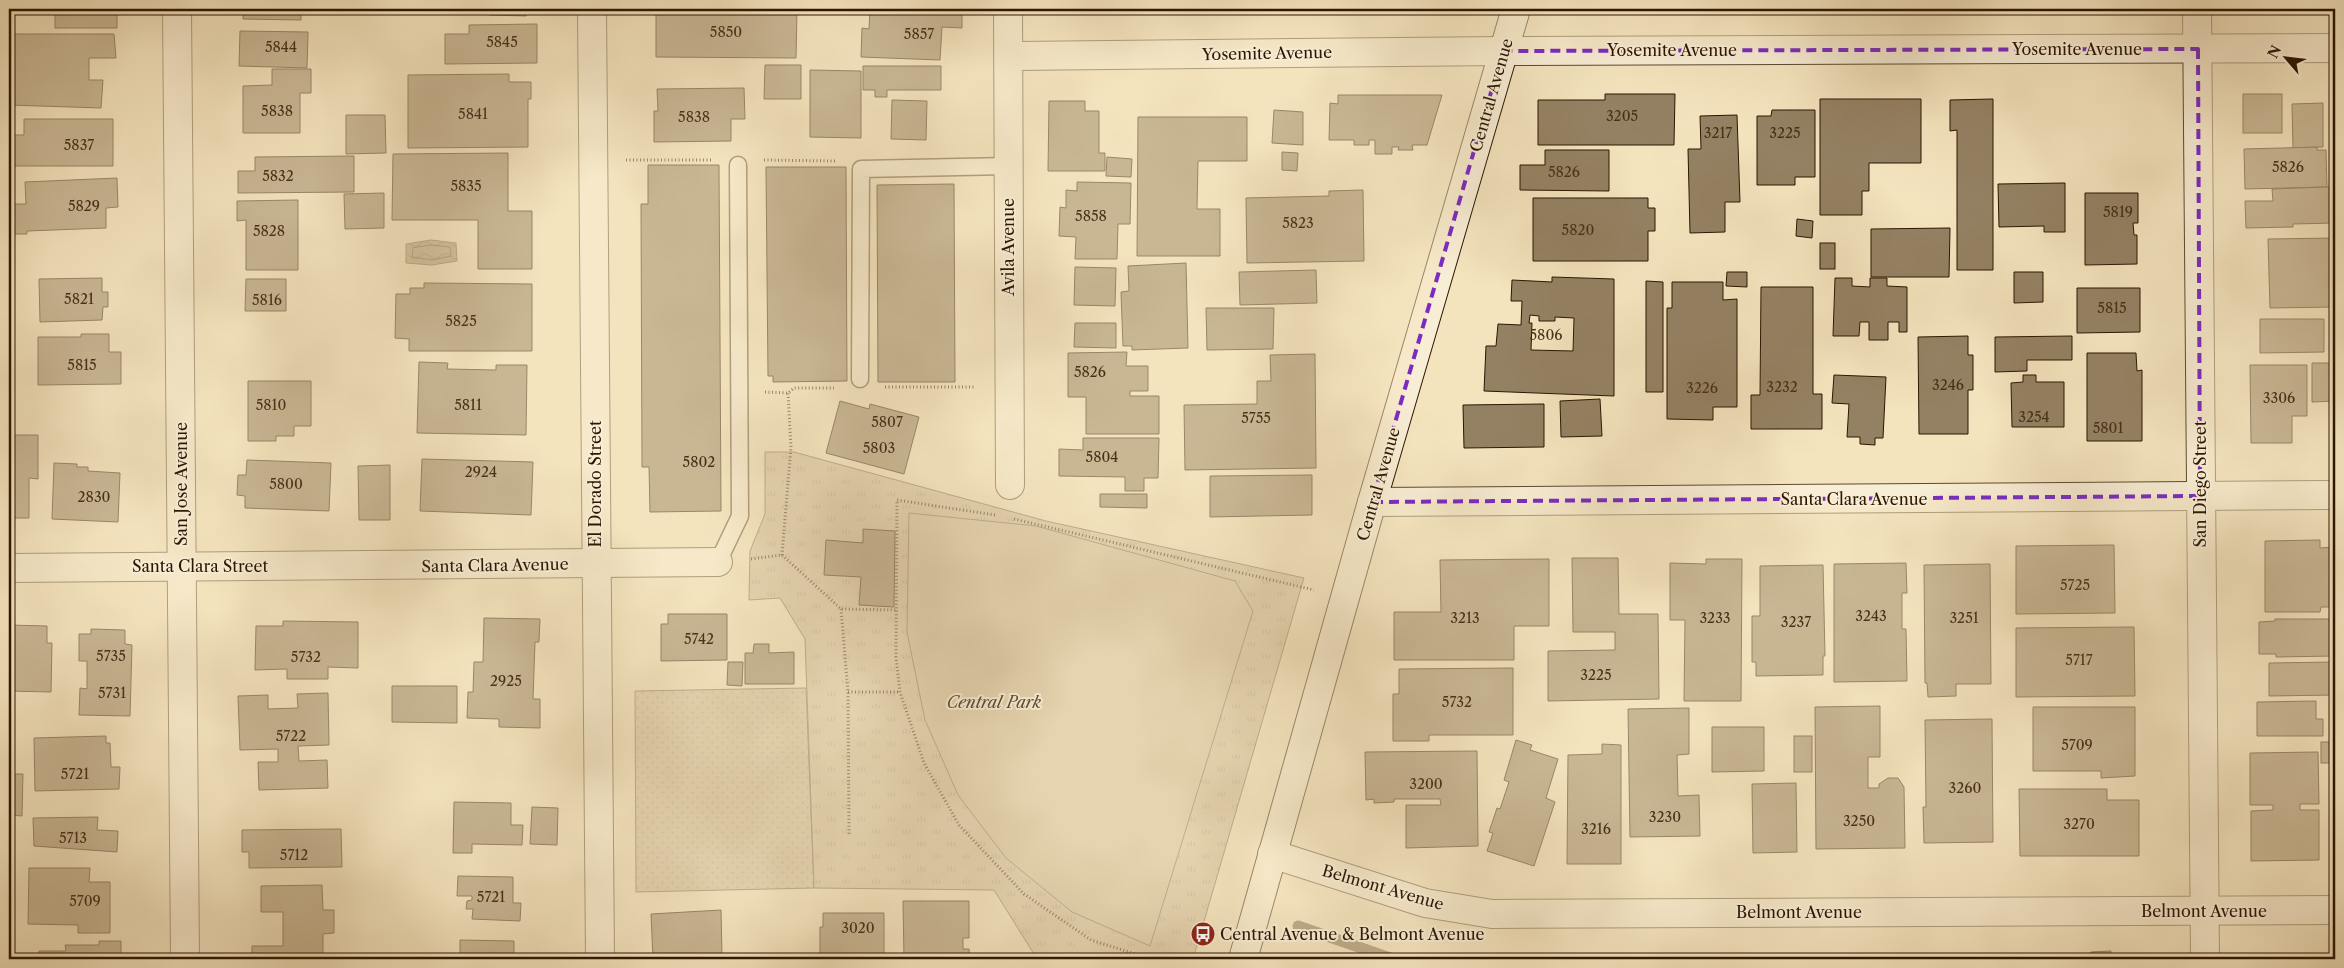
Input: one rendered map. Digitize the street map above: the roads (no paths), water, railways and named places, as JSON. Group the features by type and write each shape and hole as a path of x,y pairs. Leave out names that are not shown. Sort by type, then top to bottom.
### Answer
{"street":[{"name":"San Jose Avenue","path":"177,9 185,959"},
{"name":"El Dorado Street","path":"592,9 600,959"},
{"name":"Avila Avenue","path":"1008,9 1010,485"},
{"name":"Central Avenue","path":"1242,959 1372,502 1516,9"},
{"name":"San Diego Street","path":"2197,9 2204,959"},
{"name":"Yosemite Avenue","path":"1009,56 1503,51 2335,48"},
{"name":"Santa Clara Avenue","path":"1372,502 2335,495"},
{"name":"Santa Clara Avenue","path":"391,566 718,562"},
{"name":"Santa Clara Street","path":"9,568 391,566"},
{"name":"Belmont Avenue","path":"1272,854 1425,903 1492,914 2335,910"}],"lane":[{"path":"718,562 740,516 738,165"},
{"path":"860,379 862,169 1008,166"}],"water":[{"path":"431,240 456,243 457,261 432,265 406,263 406,244"}],"waterway":[{"path":"1298,926 1393,959"}],"place":[{"name":"Central Avenue & Belmont Avenue","path":"1203,934"}],"park label":[{"name":"Central Park","path":"994,702"}]}
